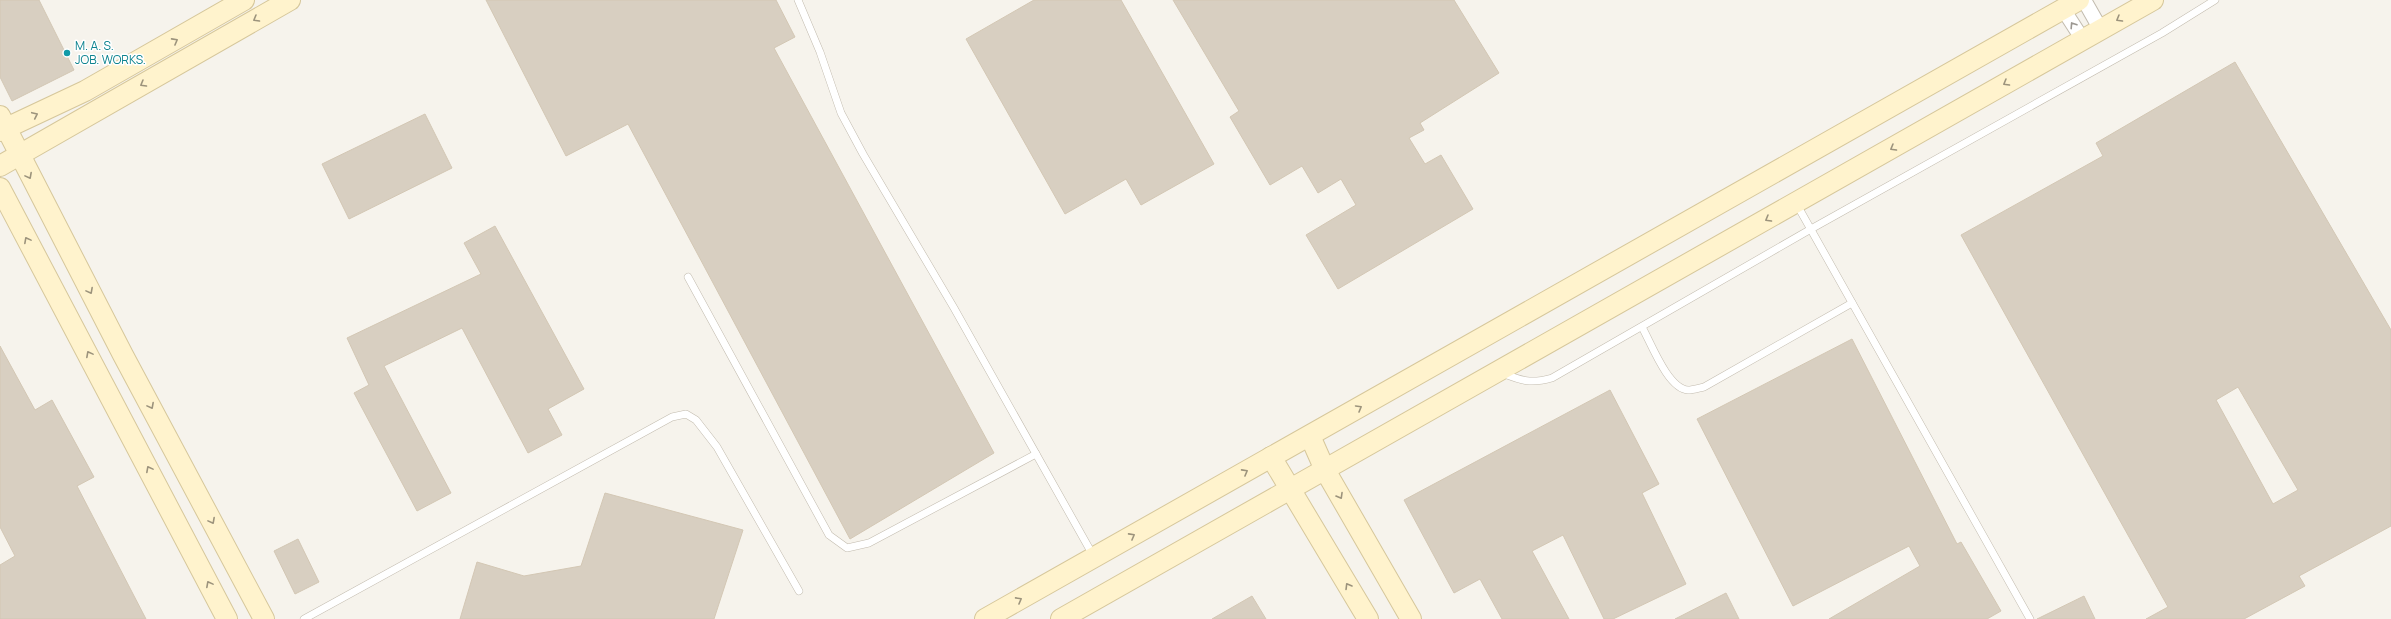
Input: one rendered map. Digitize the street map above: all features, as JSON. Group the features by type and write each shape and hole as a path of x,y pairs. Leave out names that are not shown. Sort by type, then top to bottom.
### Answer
{"street":[{"path":"244,0 85,91 2,125 264,619"},
{"path":"0,166 290,0"},
{"path":"2084,0 2101,30"},
{"path":"1061,619 2153,0"},
{"path":"985,619 1310,436 2066,3 2083,40"},
{"path":"0,188 228,619"},
{"path":"1310,436 1325,470 1411,619"},
{"path":"1271,458 1368,619"}],"lane":[{"path":"799,0 820,52 841,113 1094,557"},
{"path":"1498,372 1520,380 1535,383 1552,378 1811,229 2162,33 2215,0"},
{"path":"1796,203 2030,619"},
{"path":"688,277 829,535 847,548 869,543 1036,454"},
{"path":"1642,327 1665,372 1678,386 1688,390 1704,387 1852,302"},
{"path":"304,619 672,417 686,414 696,420 717,447 799,591"}],"building":[{"path":"0,0 39,0 74,70 12,101 0,77"},
{"path":"486,0 776,0 795,37 774,48 994,453 850,539 628,124 566,156"},
{"path":"1034,0 1121,0 1214,164 1141,205 1126,179 1065,214 966,39"},
{"path":"1173,0 1454,0 1499,73 1420,123 1424,130 1409,138 1425,164 1441,155 1473,209 1338,289 1306,235 1356,205 1341,179 1318,193 1302,166 1270,185 1230,117 1239,111"},
{"path":"2235,62 2391,330 2391,526 2299,576 2305,586 2244,619 2146,619 2168,607 1961,235 2103,156 2096,143","holes":["2238,387 2298,490 2273,504 2216,400"]},
{"path":"425,114 452,168 349,219 322,164"},
{"path":"495,226 584,389 548,409 562,435 528,453 462,328 384,366 451,493 417,511 354,393 369,385 347,338 481,274 464,243"},
{"path":"1852,339 1957,544 1961,542 2001,611 1987,619 1829,619 1920,566 1909,546 1793,606 1697,419"},
{"path":"0,346 35,410 52,400 94,477 77,486 146,619 0,619 0,565 15,556 0,527"},
{"path":"1610,390 1659,484 1642,493 1686,584 1613,619 1604,619 1563,535 1532,551 1569,619 1502,619 1480,579 1454,593 1404,500"},
{"path":"605,493 743,530 714,619 460,619 477,562 524,576 581,566"},
{"path":"298,539 319,582 295,594 274,551"},
{"path":"1726,593 1739,619 1675,619"},
{"path":"1252,596 1266,619 1212,619"},
{"path":"2084,596 2095,619 2037,619"}],"place":[{"name":"M. A. S. JOB. WORKS.","path":"67,53"}]}
